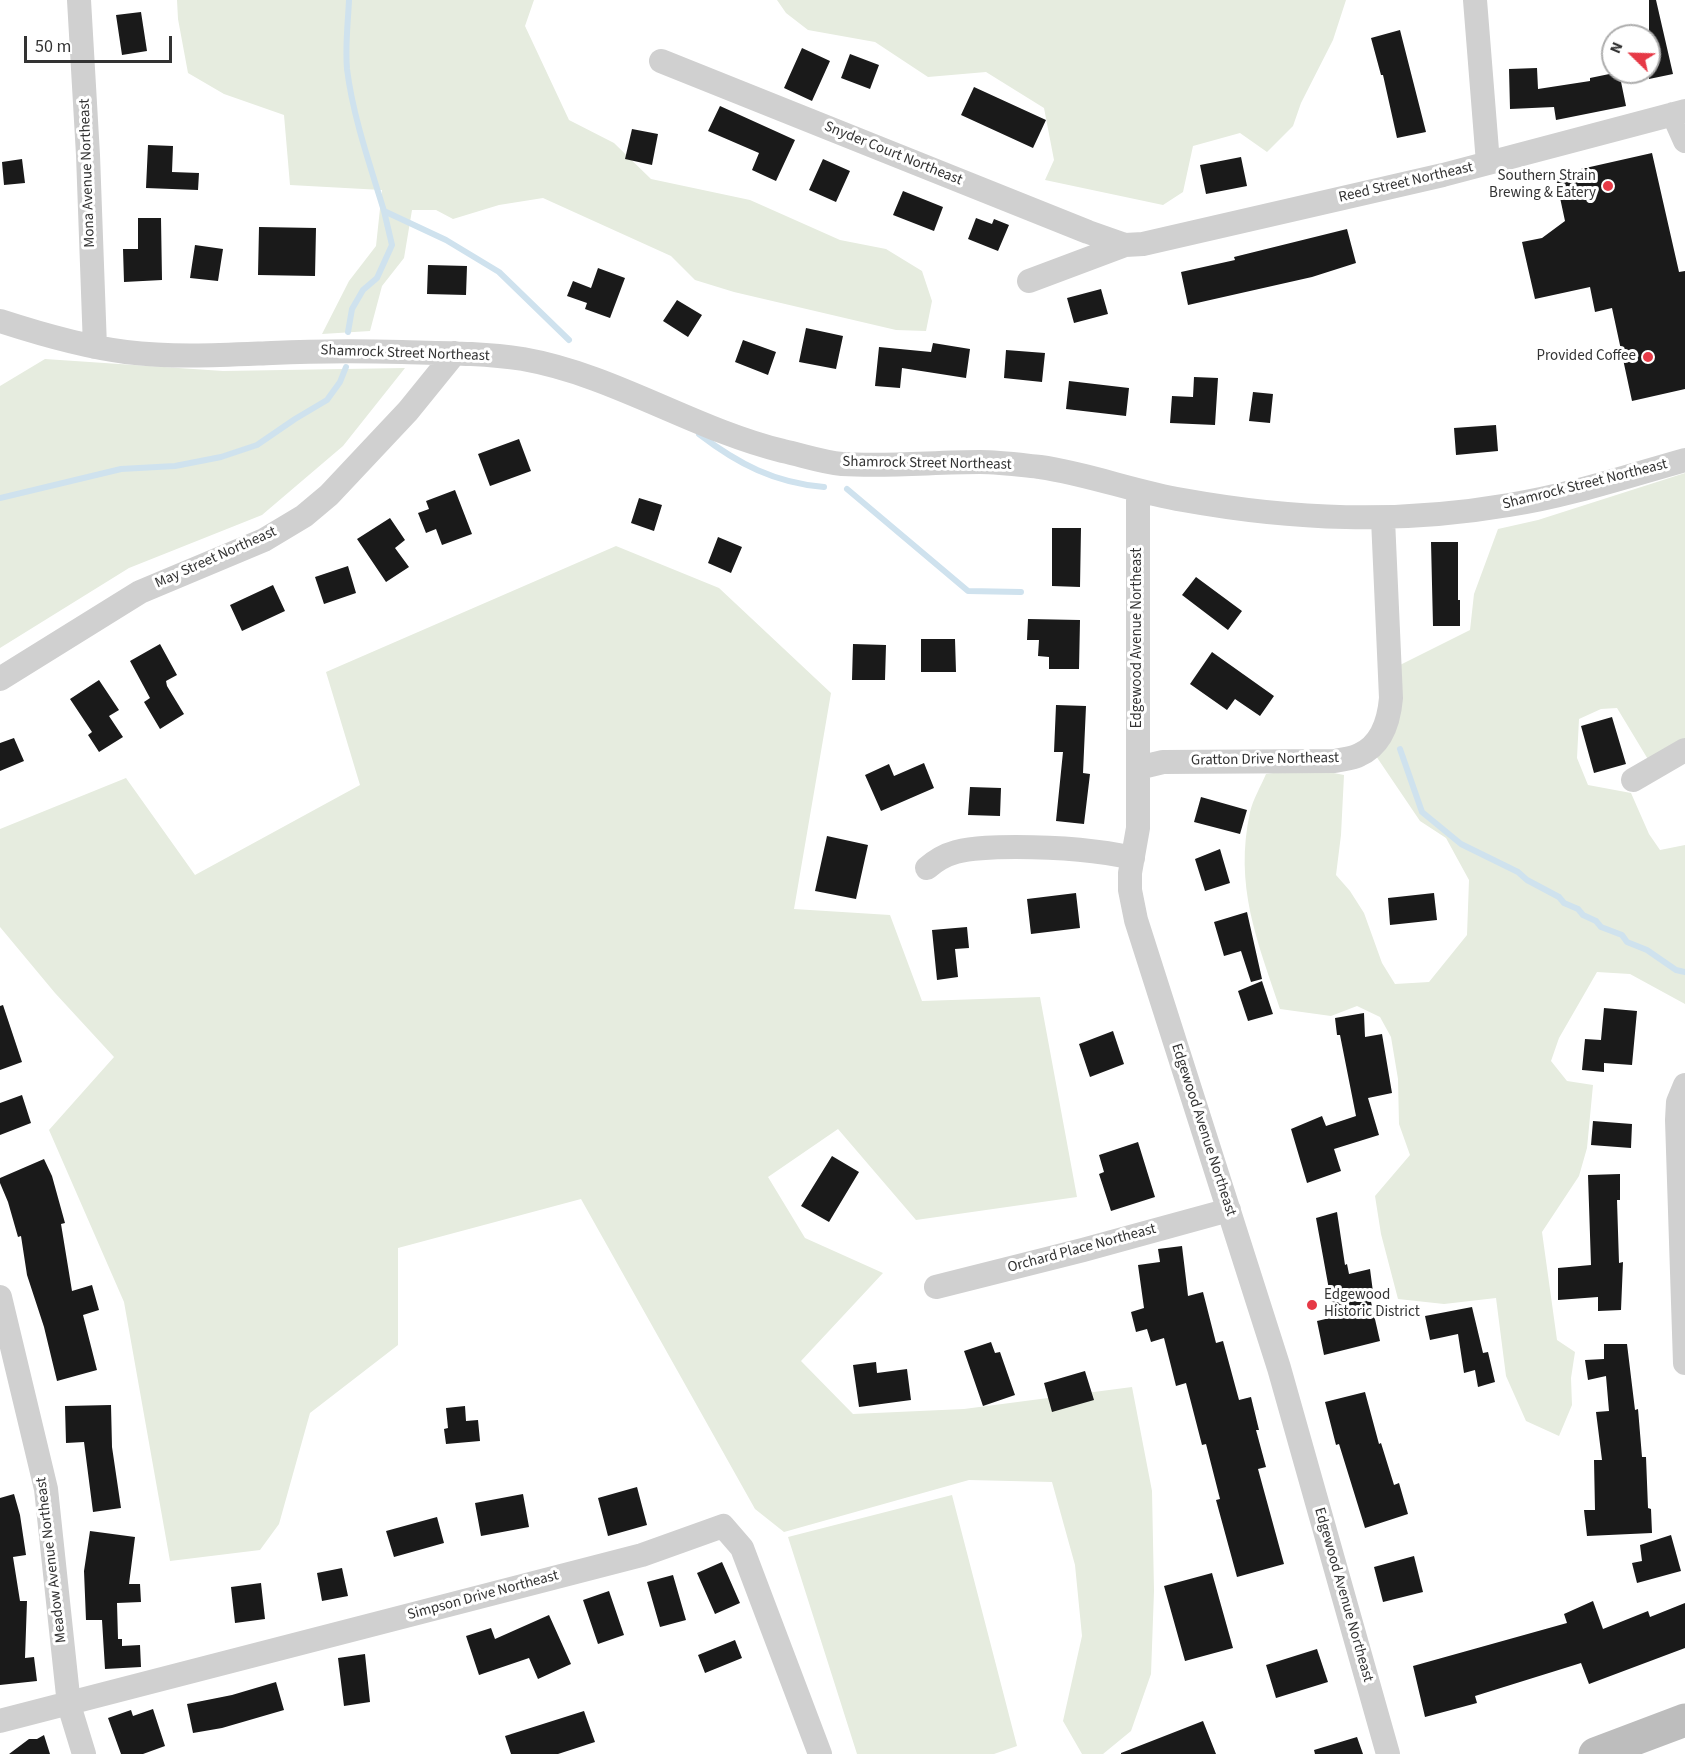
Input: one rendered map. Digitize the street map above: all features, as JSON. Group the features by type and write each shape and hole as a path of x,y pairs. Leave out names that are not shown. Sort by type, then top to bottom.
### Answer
{"main road":[{"path":"1595,1754 1685,1720"}],"street":[{"name":"Mona Avenue Northeast","path":"79,0 88,155 95,347"},
{"path":"1475,0 1488,164"},
{"name":"Snyder Court Northeast","path":"661,61 1125,245"},
{"path":"1679,113 1685,141"},
{"name":"Reed Street Northeast","path":"1125,245 1143,244 1488,164 1679,113"},
{"path":"1029,281 1125,245"},
{"name":"Shamrock Street Northeast","path":"0,321 95,347 127,352 191,356 325,351 454,353 521,359 595,379 715,428 776,449 837,464 996,463 1042,468 1081,475 1184,501 1266,512 1383,519 1426,516 1514,505 1685,460"},
{"name":"May Street Northeast","path":"0,679 140,592 264,540 304,516 329,495 408,411 454,353"},
{"name":"Edgewood Avenue Northeast","path":"1138,491 1138,828 1130,873 1130,890 1136,920 1281,1373 1388,1754"},
{"name":"Gratton Drive Northeast","path":"1138,768 1163,762 1335,761 1359,755 1372,746 1383,732 1389,718 1391,698 1383,519"},
{"path":"1633,780 1685,750"},
{"path":"927,868 935,861 955,852 994,847 1066,847 1099,850 1133,858"},
{"path":"1685,1085 1678,1102 1677,1120 1685,1363"},
{"name":"Orchard Place Northeast","path":"936,1287 1229,1210"},
{"name":"Meadow Avenue Northeast","path":"0,1297 46,1489 69,1705 84,1754"},
{"name":"Simpson Drive Northeast","path":"0,1721 642,1555 723,1526 742,1548 820,1754"}],"shaded area":[{"path":"177,0 534,0 525,26 569,120 614,143 651,179 750,200 840,240 886,249 922,271 932,301 926,331 896,330 734,292 695,280 671,256 543,198 499,205 453,219 436,210 412,210 404,258 382,286 370,331 322,334 349,281 376,246 382,190 290,185 284,115 224,94 188,73 178,19"},
{"path":"777,0 1346,0 1333,40 1301,103 1293,126 1267,152 1240,133 1193,146 1183,192 1163,205 1045,180 1054,160 1044,108 986,72 928,77 875,42 808,30 786,13"},
{"path":"45,359 223,371 405,368 343,446 262,515 129,568 0,648 0,386"},
{"path":"1685,473 1685,743 1649,761 1617,708 1601,709 1579,719 1577,758 1588,785 1631,793 1649,834 1660,850 1685,845 1685,1004 1630,974 1597,972 1559,1038 1551,1061 1567,1081 1593,1085 1587,1148 1579,1176 1542,1232 1557,1340 1575,1352 1571,1378 1572,1405 1559,1436 1526,1421 1506,1376 1496,1298 1444,1304 1398,1299 1381,1234 1375,1196 1410,1155 1399,1124 1398,1079 1391,1037 1380,1017 1357,1006 1331,1016 1280,1009 1250,912 1246,889 1246,839 1251,807 1266,774 1308,768 1344,775 1336,875 1364,913 1382,963 1395,984 1429,982 1467,935 1469,880 1446,838 1420,821 1376,756 1396,667 1470,630 1474,594 1498,529 1538,520"},
{"path":"616,546 719,588 831,693 794,909 890,915 922,1001 1040,997 1077,1197 916,1220 838,1129 768,1177 805,1238 883,1273 801,1361 853,1414 964,1409 1132,1387 1152,1491 1154,1591 1151,1674 1131,1731 1103,1754 1082,1754 1063,1721 1082,1636 1075,1565 1052,1482 969,1480 784,1532 755,1509 581,1199 398,1248 398,1345 310,1413 279,1524 260,1550 170,1561 124,1302 49,1130 114,1057 55,993 0,927 0,829 126,778 195,875 360,785 326,672"},
{"path":"952,1495 1017,1746 994,1754 857,1754 788,1537"}],"building":[{"path":"1649,0 1656,0 1673,74 1661,76 1661,24 1649,24"},
{"path":"141,12 147,51 122,55 116,15"},
{"path":"1400,30 1426,132 1397,138 1383,75 1381,75 1371,38"},
{"path":"802,48 830,61 812,101 784,88"},
{"path":"850,54 879,65 870,89 841,78"},
{"path":"1537,68 1538,89 1590,81 1590,78 1601,76 1601,84 1621,84 1626,106 1556,120 1554,107 1510,109 1509,69"},
{"path":"974,87 1046,120 1033,148 961,115"},
{"path":"720,106 795,140 776,181 752,170 759,153 708,131"},
{"path":"632,129 658,134 652,165 625,159"},
{"path":"148,145 173,146 172,172 199,173 198,190 146,188"},
{"path":"1652,153 1679,272 1685,271 1685,389 1632,401 1612,308 1595,312 1590,287 1535,299 1522,242 1542,238 1565,221 1556,179 1584,173 1581,169"},
{"path":"1241,157 1247,186 1206,194 1200,165"},
{"path":"22,159 25,183 4,185 2,162"},
{"path":"823,159 850,171 836,202 809,190"},
{"path":"903,191 943,207 934,231 893,215"},
{"path":"138,218 161,218 162,280 124,282 123,249 138,249"},
{"path":"976,218 992,224 994,219 1009,225 998,251 968,239"},
{"path":"259,227 316,228 315,276 258,275"},
{"path":"1347,229 1356,263 1312,277 1188,305 1181,272 1235,260 1234,257"},
{"path":"195,245 223,249 218,281 190,278"},
{"path":"428,265 467,266 466,295 427,294"},
{"path":"598,268 625,278 610,318 585,309 587,303 567,296 573,281 591,288"},
{"path":"1101,289 1108,314 1074,323 1067,298"},
{"path":"677,300 702,315 688,337 663,321"},
{"path":"806,328 843,336 836,369 799,362"},
{"path":"743,340 776,352 768,375 735,362"},
{"path":"933,343 970,349 966,378 902,368 900,388 875,386 879,347 931,352"},
{"path":"1006,350 1045,353 1042,382 1004,378"},
{"path":"1194,377 1218,378 1215,425 1170,423 1172,396 1193,397"},
{"path":"1069,381 1129,388 1126,416 1066,409"},
{"path":"1253,392 1273,394 1270,423 1249,421"},
{"path":"1496,425 1498,451 1456,455 1454,428"},
{"path":"519,439 531,471 490,486 478,454"},
{"path":"455,490 472,534 442,545 436,529 426,533 418,513 429,509 426,501"},
{"path":"639,498 662,505 654,531 631,523"},
{"path":"390,518 405,540 395,548 409,567 386,582 357,539"},
{"path":"1052,528 1081,528 1080,587 1052,586"},
{"path":"718,537 742,547 731,573 708,563"},
{"path":"1431,542 1458,542 1460,626 1433,626"},
{"path":"348,566 356,593 324,604 315,577"},
{"path":"1196,577 1242,611 1228,630 1182,595"},
{"path":"273,585 285,611 242,631 230,605"},
{"path":"1028,619 1080,620 1079,669 1049,669 1049,657 1038,656 1039,640 1027,640"},
{"path":"921,639 955,639 956,672 921,672"},
{"path":"160,644 177,675 166,681 167,686 184,714 160,729 144,702 150,698 130,661"},
{"path":"853,644 886,645 885,680 852,680"},
{"path":"1212,652 1274,696 1260,716 1235,699 1227,710 1190,684"},
{"path":"99,680 119,710 109,716 123,737 99,752 88,735 92,732 70,699"},
{"path":"1056,705 1086,706 1083,773 1090,774 1084,824 1056,821 1063,752 1054,752"},
{"path":"1612,717 1626,764 1594,773 1581,726"},
{"path":"14,738 24,761 0,771 0,743"},
{"path":"924,763 934,788 881,811 865,775 889,764 894,776"},
{"path":"970,787 1001,788 1000,816 968,815"},
{"path":"1201,797 1247,810 1240,834 1194,822"},
{"path":"827,836 868,845 856,899 815,891"},
{"path":"1220,849 1230,883 1205,891 1195,859"},
{"path":"1076,893 1080,928 1031,934 1027,899"},
{"path":"1434,893 1437,920 1390,925 1388,898"},
{"path":"1247,912 1262,979 1251,982 1241,951 1224,956 1214,922"},
{"path":"967,927 969,948 955,949 958,977 937,980 932,930"},
{"path":"1262,981 1273,1014 1248,1021 1238,991"},
{"path":"3,1005 22,1062 0,1070 0,1006"},
{"path":"1604,1008 1637,1011 1632,1065 1604,1063 1604,1072 1582,1070 1585,1039 1601,1040"},
{"path":"1364,1013 1365,1037 1382,1034 1392,1093 1368,1098 1379,1135 1334,1149 1341,1171 1307,1183 1291,1129 1322,1116 1326,1126 1356,1116 1335,1018"},
{"path":"1113,1031 1124,1064 1090,1077 1079,1044"},
{"path":"22,1095 31,1123 0,1135 0,1103"},
{"path":"1593,1121 1632,1124 1631,1148 1591,1145"},
{"path":"1138,1142 1155,1197 1111,1211 1099,1174 1104,1172 1099,1155"},
{"path":"832,1156 859,1172 829,1222 801,1206"},
{"path":"44,1159 52,1176 65,1223 61,1224 72,1291 92,1285 99,1310 83,1315 97,1370 57,1381 44,1327 27,1275 21,1236 18,1237 0,1183 0,1178"},
{"path":"1620,1174 1620,1200 1617,1200 1619,1263 1623,1262 1621,1310 1598,1311 1598,1297 1558,1300 1558,1268 1591,1265 1588,1175"},
{"path":"1337,1212 1345,1265 1347,1264 1349,1274 1370,1269 1373,1292 1369,1293 1380,1341 1324,1355 1317,1321 1334,1317 1316,1218"},
{"path":"1182,1246 1188,1296 1203,1292 1216,1343 1223,1341 1239,1400 1251,1397 1259,1430 1256,1430 1266,1467 1258,1469 1284,1564 1237,1577 1216,1500 1220,1499 1206,1444 1202,1445 1186,1383 1176,1386 1164,1338 1151,1342 1147,1329 1136,1332 1131,1312 1144,1308 1138,1265 1160,1262 1158,1249"},
{"path":"1472,1307 1483,1353 1488,1352 1495,1382 1478,1387 1475,1370 1464,1373 1458,1334 1430,1340 1425,1316"},
{"path":"991,1342 995,1353 1000,1352 1015,1395 983,1406 964,1351"},
{"path":"1604,1344 1627,1344 1635,1410 1638,1409 1642,1457 1646,1457 1648,1508 1651,1509 1652,1533 1587,1536 1584,1510 1595,1510 1594,1460 1602,1460 1596,1412 1609,1411 1606,1376 1588,1380 1585,1360 1604,1359"},
{"path":"876,1362 877,1373 907,1369 911,1400 859,1407 853,1365"},
{"path":"1085,1371 1094,1400 1052,1412 1044,1383"},
{"path":"1365,1392 1379,1444 1381,1443 1394,1485 1399,1483 1408,1514 1365,1528 1339,1444 1336,1445 1325,1402"},
{"path":"111,1405 112,1447 121,1508 93,1512 84,1442 66,1443 65,1406"},
{"path":"465,1406 466,1421 478,1420 480,1441 446,1444 444,1429 448,1428 446,1408"},
{"path":"637,1487 647,1525 608,1536 598,1498"},
{"path":"14,1494 20,1515 26,1555 13,1557 20,1601 27,1601 25,1658 34,1657 37,1681 0,1685 0,1498"},
{"path":"523,1494 529,1527 481,1536 475,1503"},
{"path":"437,1517 444,1543 394,1557 386,1531"},
{"path":"90,1531 135,1537 129,1584 140,1584 141,1602 117,1603 118,1639 122,1639 122,1646 140,1645 141,1667 105,1669 102,1620 86,1620 84,1571"},
{"path":"1671,1535 1681,1571 1637,1583 1632,1563 1642,1561 1640,1545"},
{"path":"1414,1556 1423,1592 1383,1602 1374,1567"},
{"path":"722,1562 740,1603 715,1614 697,1573"},
{"path":"342,1568 348,1596 322,1601 317,1573"},
{"path":"1212,1573 1233,1648 1185,1661 1164,1586"},
{"path":"673,1575 686,1620 660,1627 647,1582"},
{"path":"261,1583 265,1619 235,1623 231,1587"},
{"path":"609,1591 624,1635 598,1644 583,1600"},
{"path":"1593,1601 1603,1629 1648,1611 1650,1617 1685,1603 1685,1648 1589,1684 1581,1663 1475,1696 1477,1703 1425,1717 1413,1666 1567,1623 1564,1614"},
{"path":"549,1615 571,1664 538,1679 529,1658 479,1675 466,1636 491,1628 495,1639"},
{"path":"735,1640 742,1658 705,1673 698,1655"},
{"path":"1317,1649 1328,1682 1276,1698 1266,1665"},
{"path":"365,1654 370,1702 344,1706 338,1658"},
{"path":"276,1682 284,1710 222,1728 193,1733 187,1704 232,1695"},
{"path":"153,1709 165,1746 143,1754 121,1754 108,1718 131,1710 133,1716"},
{"path":"584,1711 595,1742 558,1754 511,1754 505,1736"},
{"path":"1203,1721 1216,1754 1121,1754 1121,1753"},
{"path":"44,1735 50,1754 9,1754 29,1739 37,1739"},
{"path":"1357,1737 1363,1754 1315,1754 1314,1750"}],"waterway":[{"path":"349,0 347,69 362,141 384,211 446,240 499,272 569,340"},
{"path":"348,332 352,309 363,290 377,278 392,245 384,211"},
{"path":"0,498 121,469 175,466 221,457 257,445 327,400 340,382 346,367"},
{"path":"699,434 728,454 758,470 789,481 824,487"},
{"path":"847,489 968,591 1021,592"},
{"path":"1400,749 1422,812 1461,844 1518,872 1527,880 1559,897 1564,903 1578,909 1601,927 1622,935 1627,942 1647,950 1676,970 1685,972"}],"place":[{"name":"Southern Strain Brewing & Eatery","path":"1608,186"},
{"name":"Provided Coffee","path":"1648,357"},
{"name":"Edgewood Historic District","path":"1312,1305"}]}
